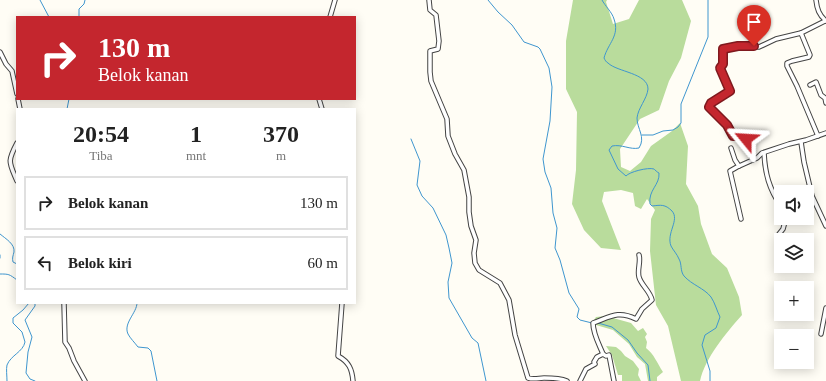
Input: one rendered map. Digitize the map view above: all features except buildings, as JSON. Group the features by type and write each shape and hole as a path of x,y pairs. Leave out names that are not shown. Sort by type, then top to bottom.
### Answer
{"street":[{"path":"330,16 336,0"},
{"path":"429,0 430,10 436,14 438,21 439,41 438,49 430,51 431,81 447,119 448,136 464,170 469,197 471,226 476,240 474,252 475,263 479,270 500,283 509,300 515,335 528,378 532,380 544,378 567,381"},
{"path":"752,160 744,136 741,135 734,137 727,125 709,107 711,103 730,91 720,68 723,64 723,49 738,46 756,47 776,39 801,33 825,21 820,16 816,0"},
{"path":"801,33 810,55 789,63 786,66 797,86 818,136"},
{"path":"0,52 6,64 12,70 16,89"},
{"path":"810,85 816,82 821,94 825,98 826,103"},
{"path":"742,219 730,173 732,170 764,152 789,144 801,142 826,133"},
{"path":"801,142 812,196 826,226"},
{"path":"16,145 9,159 16,178"},
{"path":"731,148 735,160 739,166"},
{"path":"764,152 768,183 774,196"},
{"path":"603,354 595,336 593,323 613,315 632,317 636,319 642,309 652,300 640,279 639,255"},
{"path":"64,304 64,342 70,348 74,361 85,381"},
{"path":"342,304 338,356 347,362 352,370 353,381"},
{"path":"821,334 826,308"},
{"path":"580,381 586,369 595,364 594,362 597,357 603,354 606,356 609,355 614,381"}],"green space":[{"path":"573,0 607,0 606,2 613,24 629,19 639,0 682,0 691,21 681,58 669,81 659,110 640,119 620,149 621,167 630,171 641,162 651,146 672,131 680,123 688,146 686,184 698,206 701,224 712,254 727,268 739,297 742,315 711,355 700,381 681,381 668,326 656,305 650,251 651,219 655,210 647,199 641,209 635,206 633,193 621,190 604,192 602,201 621,250 601,248 584,230 572,204 576,170 577,112 566,89 566,41"},
{"path":"606,316 631,323 638,331 643,328 647,334 645,337 647,342 646,348 649,350 663,372 657,377 657,381 648,381 645,364 637,357 629,344 613,330 596,325 594,320 596,317"},
{"path":"606,346 616,347 625,356 633,361 639,369 638,375 641,381 622,381 622,375 618,375 612,355"}],"waterway":[{"path":"40,0 48,16"},
{"path":"79,16 79,9 84,4 85,0"},
{"path":"488,0 512,25 524,42 540,49 549,68 552,87 550,121 543,159 545,172 551,188 553,213 557,228 555,248 560,260 569,293 579,309 577,317 580,320 592,323"},
{"path":"602,0 612,14 616,30 604,59 612,66 643,79 647,84 648,89 637,118 642,140 639,148 612,146 609,150 618,169 626,176 643,169 654,169 659,173 658,181 652,191 650,204 652,206 665,206 672,211 675,218 670,241 671,246 680,261 681,270 687,279 711,297 720,317 716,328 705,335 702,345 710,371 710,381"},
{"path":"642,135 653,135 663,131 673,130 681,123 681,104 708,37 708,0"},
{"path":"67,108 69,100"},
{"path":"411,139 420,161 417,185 422,196 433,208 446,235 452,263 448,282 449,298 472,338 478,343 486,381"},
{"path":"0,234 10,242 13,247 13,262 16,264"},
{"path":"0,274 9,275 16,279"},
{"path":"7,381 7,365 22,348 25,342 22,332 13,323 13,318 28,304"},
{"path":"35,304 25,320 32,337 28,352 26,373 30,379 35,381"},
{"path":"137,304 135,311 127,326 128,334 138,347 148,348 151,351 157,381"},
{"path":"598,323 612,327 628,340 648,365 650,381"}],"route":[{"path":"746,139 744,136 734,137 727,125 710,109 709,106 711,103 730,91 721,75 720,67 723,66 723,49 738,46 754,46"}]}
